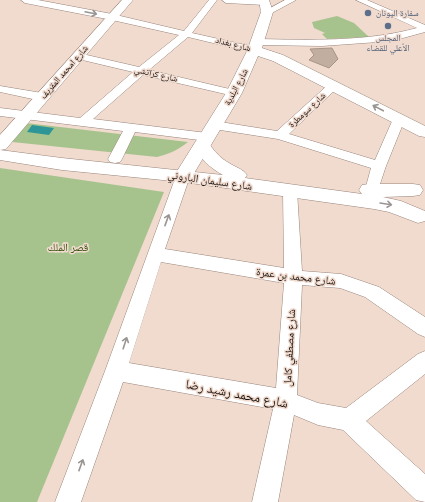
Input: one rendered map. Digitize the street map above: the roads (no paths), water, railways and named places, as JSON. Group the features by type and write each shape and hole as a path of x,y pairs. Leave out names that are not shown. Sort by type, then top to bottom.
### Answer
{"main road":[{"name":"شارع امحمد المقريف","path":"0,146 128,0"},
{"name":"شارع البلدية","path":"186,172 234,93 256,46 265,5"},
{"name":"شارع بغداد","path":"256,46 425,132"},
{"path":"208,136 205,152 215,163 238,175"},
{"name":"شارع سليمان الباروني","path":"0,146 115,159 290,192 394,206 422,218"},
{"name":"شارع سليمان الباروني","path":"0,156 62,164 238,175 372,190 391,191 419,188"},
{"path":"419,188 409,194 408,199 409,205 422,218"}],"street":[{"name":"شارع بغداد","path":"25,0 112,17 186,34 256,46"},
{"path":"84,122 141,71 186,34 213,0"},
{"path":"226,0 265,5 292,0"},
{"path":"360,0 425,29"},
{"path":"67,8 78,3"},
{"path":"256,46 384,39 425,29"},
{"name":"شارع كراتشي","path":"78,56 234,93"},
{"name":"شارع سومطرة","path":"280,135 334,85"},
{"path":"0,89 42,97"},
{"path":"0,112 208,136 280,135 379,166"},
{"path":"372,190 379,166 399,119"},
{"path":"115,159 131,128"},
{"path":"68,502 116,371 155,254 186,172"},
{"name":"شارع مصطفي كامل","path":"265,502 286,400 293,277 290,192"},
{"name":"شارع محمد بن عمرة","path":"155,254 293,277 341,282 358,286 388,302 425,328"},
{"path":"425,361 350,420 425,491"},
{"name":"شارع محمد رشيد رضا","path":"116,371 286,400 318,414 350,420"}],"water":[{"path":"32,125 54,128 49,135 27,132"}],"place":[{"name":"سفارة اليونان","path":"368,13"},
{"name":"المجلس الأعلي للقضاء","path":"388,26"}],"park label":[{"name":"قصر الملك","path":"68,247"}]}
